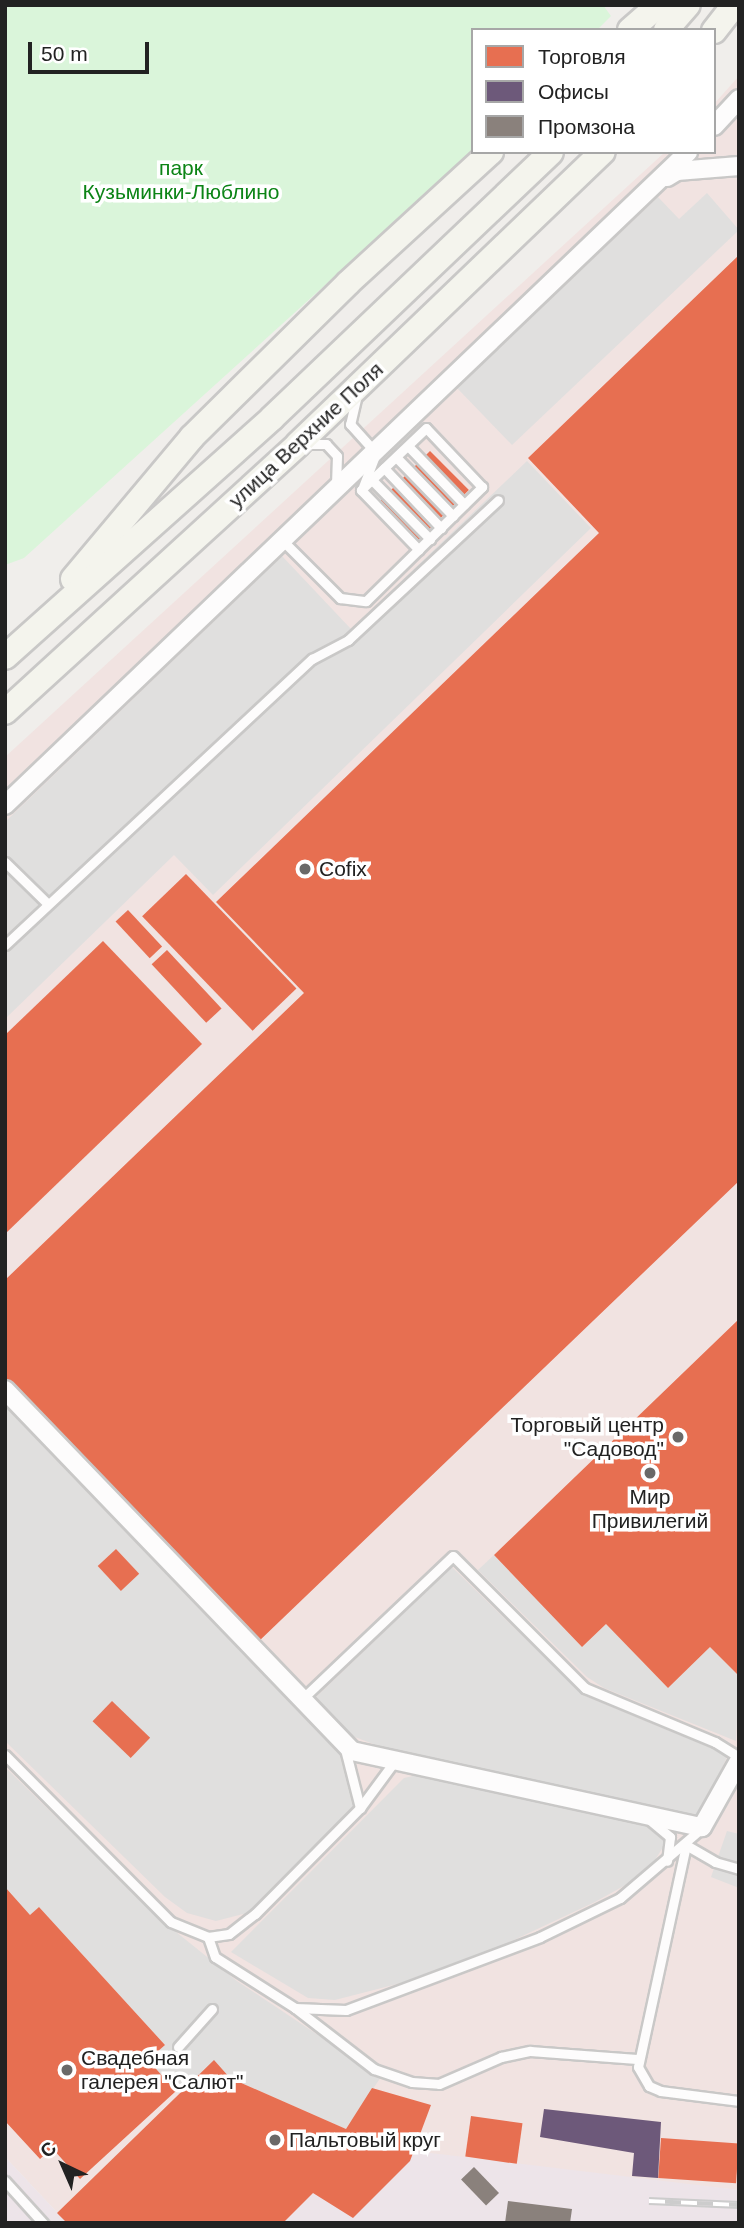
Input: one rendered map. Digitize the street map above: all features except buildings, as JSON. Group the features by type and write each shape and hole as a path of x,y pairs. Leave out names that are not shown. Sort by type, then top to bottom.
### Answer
{"main road":[{"path":"632,28 659,5"},
{"path":"668,28 688,5"},
{"path":"716,28 734,5"},
{"name":"улица Верхние Поля","path":"13,649 272,418 549,154"},
{"name":"улица Верхние Поля","path":"5,712 298,444 600,154"},
{"path":"13,649 192,437 348,283 487,155"}],"street":[{"path":"718,123 739,99"},
{"path":"718,123 739,104"},
{"path":"5,805 335,492 380,461 686,154"},
{"path":"655,183 677,171 739,166"},
{"path":"5,1390 344,1745 394,1762 647,1818 702,1827 739,1759"}],"lane":[{"path":"358,387 350,424 441,528"},
{"path":"283,541 340,598 366,601 482,487 426,428 396,457 380,461 361,490"},
{"path":"298,444 326,444 337,456 335,492"},
{"path":"408,446 464,504"},
{"path":"396,457 453,516"},
{"path":"361,490 372,480 380,461"},
{"path":"372,480 430,539"},
{"path":"361,490 419,550"},
{"path":"5,945 312,659 364,626 498,500"},
{"path":"5,862 48,904"},
{"path":"300,1701 453,1556 585,1688 715,1742 739,1759"},
{"path":"344,1745 360,1808"},
{"path":"5,1755 171,1922 208,1937 229,1934 248,1921 360,1808 394,1762"},
{"path":"647,1818 670,1838 667,1863"},
{"path":"295,2008 353,2008 528,1941 620,1899 667,1863 702,1827"},
{"path":"686,1845 708,1859 739,1869"},
{"path":"686,1845 637,2059 641,2076 662,2091 739,2101"},
{"path":"208,1937 215,1957 295,2008 374,2069 412,2082 439,2084 501,2057 530,2051 637,2059"},
{"path":"178,2047 212,2009"},
{"path":"5,2181 43,2223"}],"shaded area":[{"path":"739,76 739,2190 554,2171 283,2223 67,2223 5,2157 5,757 663,154 716,154 716,102"},
{"path":"707,193 739,230 512,445 457,388 658,197 679,219"},
{"path":"527,461 591,528 213,895 174,855 5,1019 5,822 282,556 351,629"},
{"path":"5,1398 350,1764 361,1784 352,1809 265,1901 247,1913 216,1921 187,1913 165,1897 5,1741","holes":["116,1549 139,1574 121,1590 98,1566"]},
{"path":"494,1555 582,1647 606,1624 668,1688 710,1647 739,1676 736,1741 604,1688 587,1677 478,1570"},
{"path":"452,1567 583,1695 728,1755 698,1819 381,1747 347,1734 313,1700"},
{"path":"5,1767 160,1919 237,1981 381,2077 346,2129 230,2078 214,2061 179,2094 148,2060 165,2045 39,1907 30,1915 5,1888"},
{"path":"426,1773 673,1831 647,1873 595,1902 497,1948 401,1983 335,2000 308,1998 231,1952 404,1778"},
{"path":"727,1831 739,1834 739,1888 711,1877"},
{"path":"414,2151 739,2190 739,2223 283,2223 313,2193"},
{"path":"5,2157 67,2223 5,2223"}],"green space":[{"name":"парк Кузьминки-Люблино","path":"5,5 603,5 611,16 599,28 471,28 471,153 24,558 5,565"}],"railway":[{"path":"649,2201 739,2205"}],"place":[{"name":"Cofix","path":"305,869"},
{"name":"Торговый центр \"Садовод\"","path":"678,1437"},
{"name":"Мир Привилегий","path":"650,1473"},
{"name":"Свадебная галерея \"Салют\"","path":"67,2070"},
{"name":"Пальтовый круг","path":"275,2140"}]}
